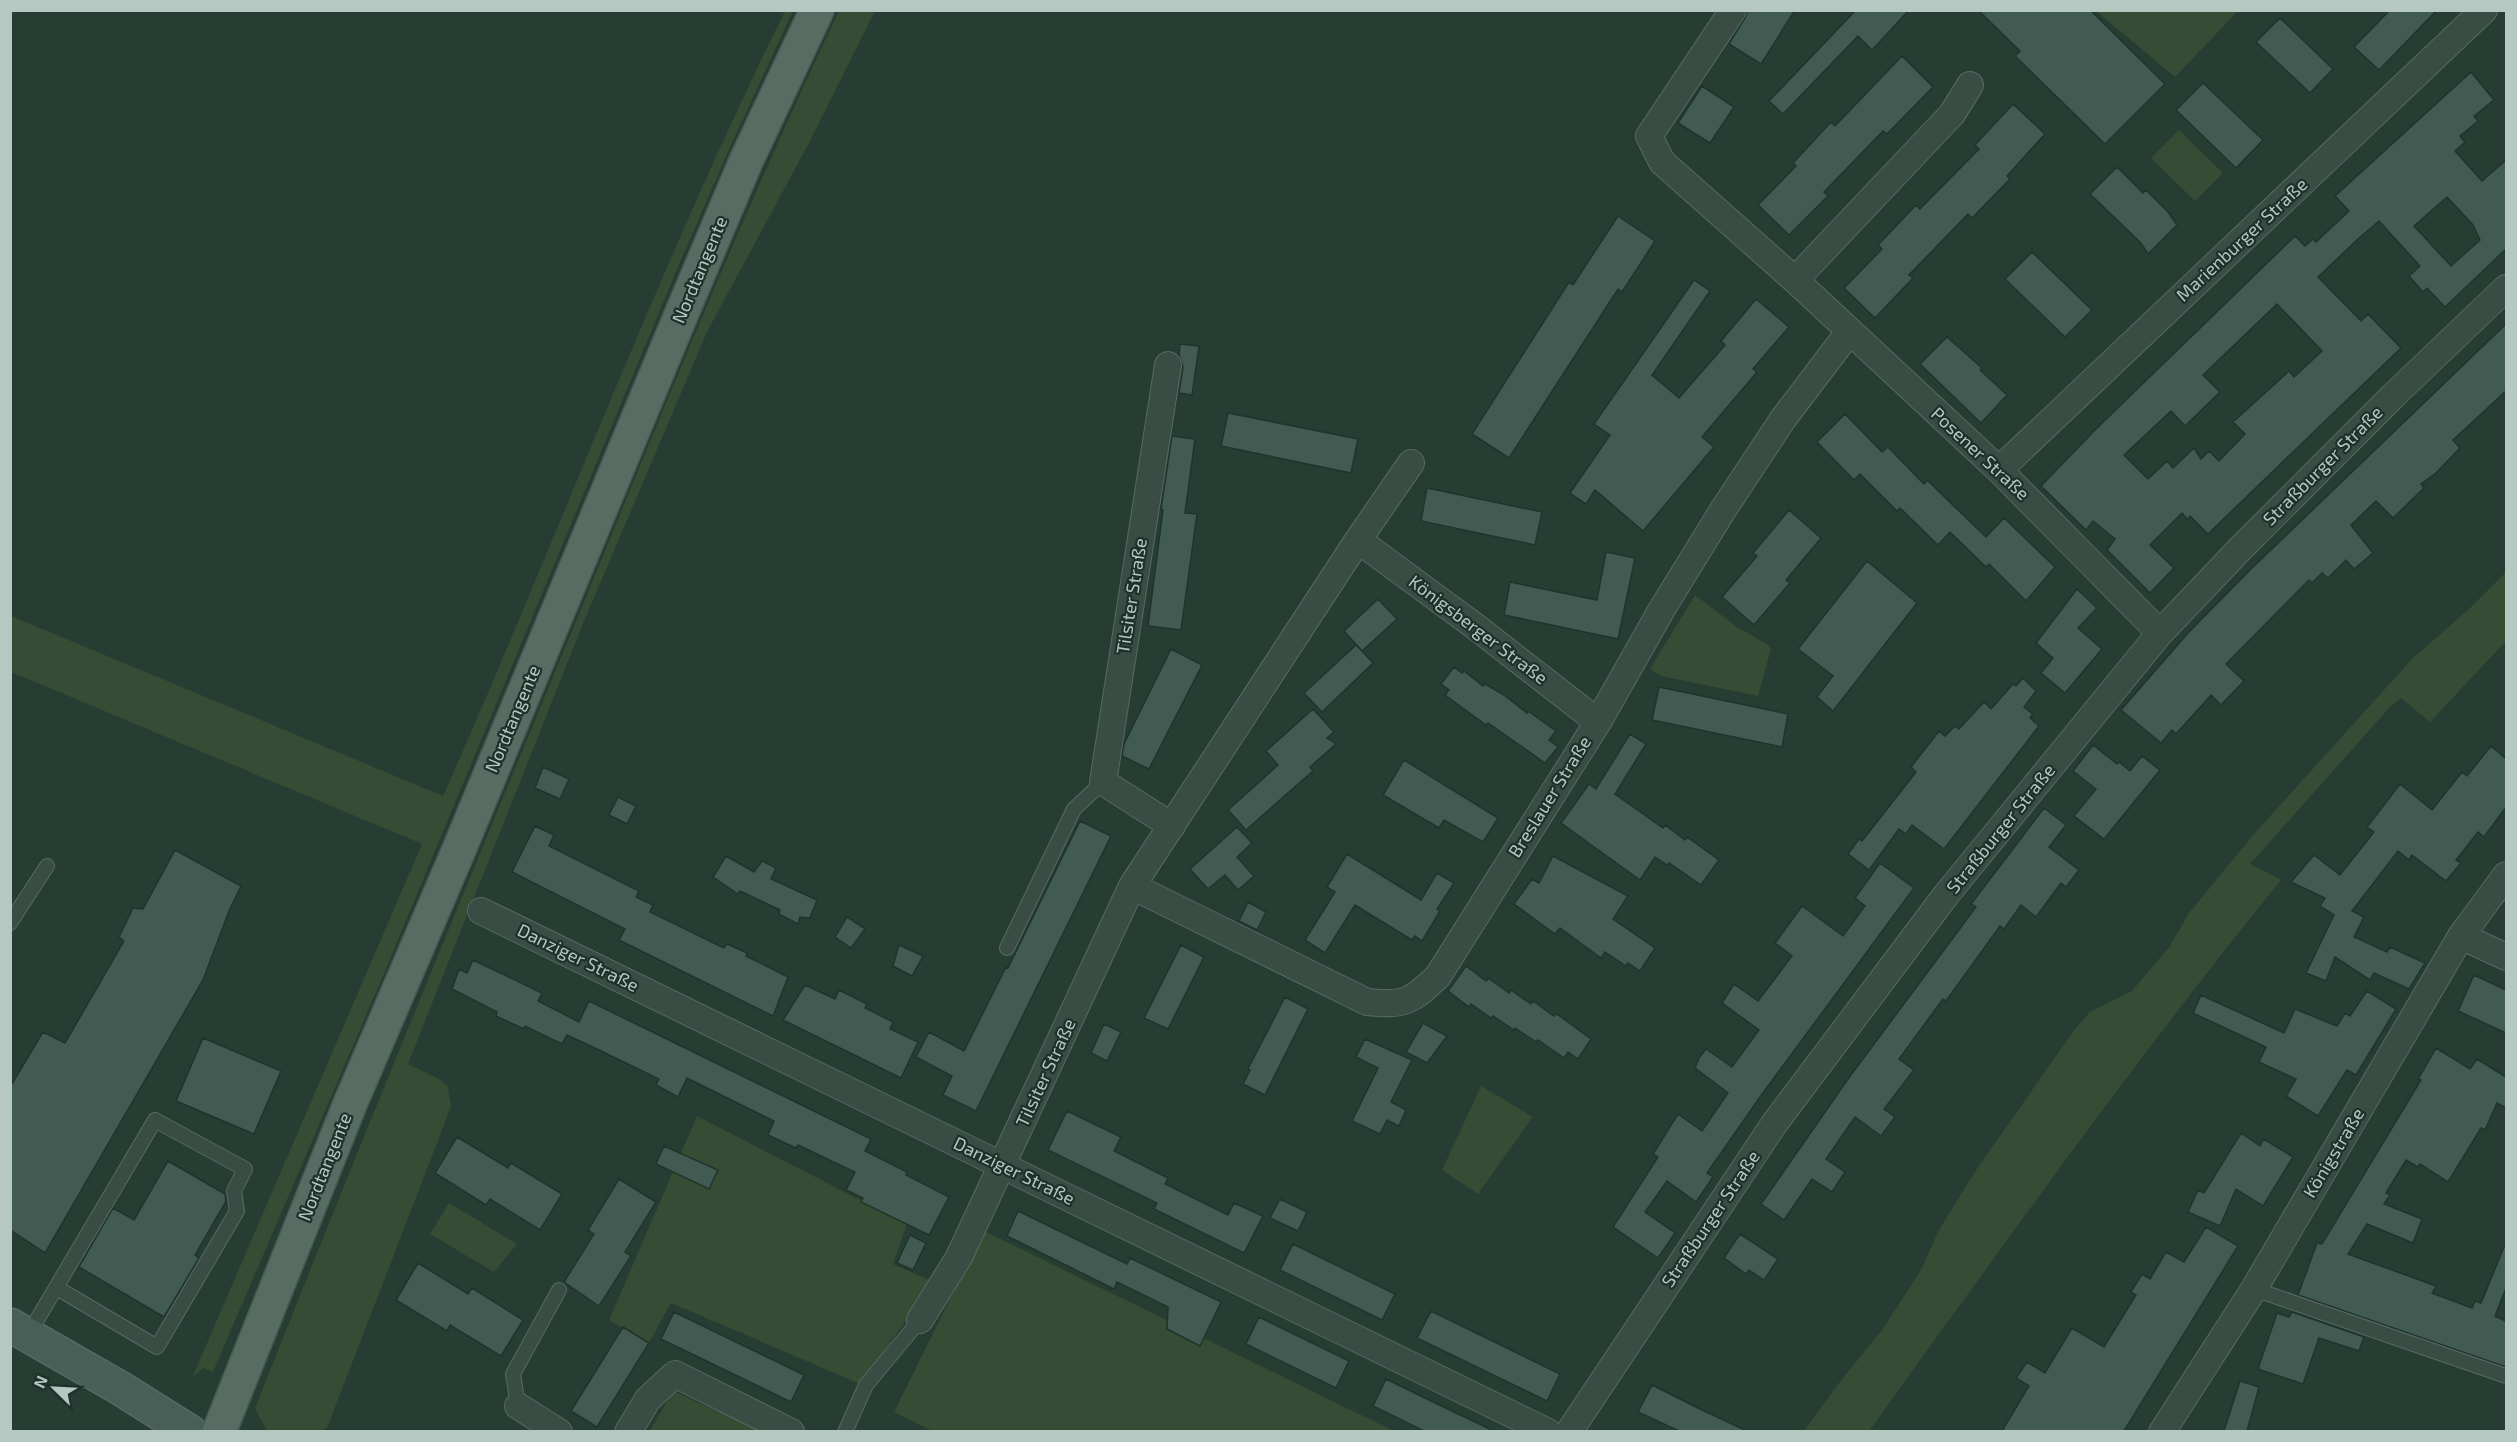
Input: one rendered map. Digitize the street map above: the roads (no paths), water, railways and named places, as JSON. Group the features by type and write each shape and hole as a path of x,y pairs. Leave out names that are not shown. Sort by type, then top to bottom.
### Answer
{"main road":[{"name":"Nordtangente","path":"219,1431 350,1104 458,852 676,326 746,161 817,10"}],"street":[{"name":"Posener Straße","path":"1732,10 1649,136 1662,162 1794,280 1999,470 2160,633"},
{"name":"Marienburger Straße","path":"1999,470 2484,10"},
{"path":"1794,280 1952,114 1970,85"},
{"name":"Straßburger Straße","path":"1569,1431 1781,1115 1946,895 2160,633 2378,411 2506,288"},
{"name":"Breslauer Straße","path":"1132,886 1367,1002 1394,1005 1417,996 1438,976 1598,722 1662,609 1723,510 1783,419 1849,332"},
{"name":"Tilsiter Straße","path":"1103,782 1168,366"},
{"name":"Tilsiter Straße","path":"920,1320 959,1257 1132,886 1358,540 1411,464"},
{"name":"Königsberger Straße","path":"1358,540 1476,627 1598,722"},
{"path":"1103,782 1172,826"},
{"name":"Königstraße","path":"2162,1431 2254,1289 2461,936 2506,875"},
{"name":"Danziger Straße","path":"481,911 1548,1431"},
{"path":"2461,936 2506,957"},
{"path":"19,1330 190,1431"},
{"path":"628,1431 648,1399 675,1374 791,1431"},
{"path":"518,1406 559,1431"}],"lane":[{"path":"1008,948 1074,808 1103,782"},
{"path":"10,922 47,866"},
{"path":"19,1330 57,1288 155,1120 245,1169 234,1191 237,1211 157,1347 57,1288"},
{"path":"2254,1289 2506,1376"},
{"path":"518,1406 513,1374 559,1290"},
{"path":"845,1431 866,1385 920,1320"}]}
